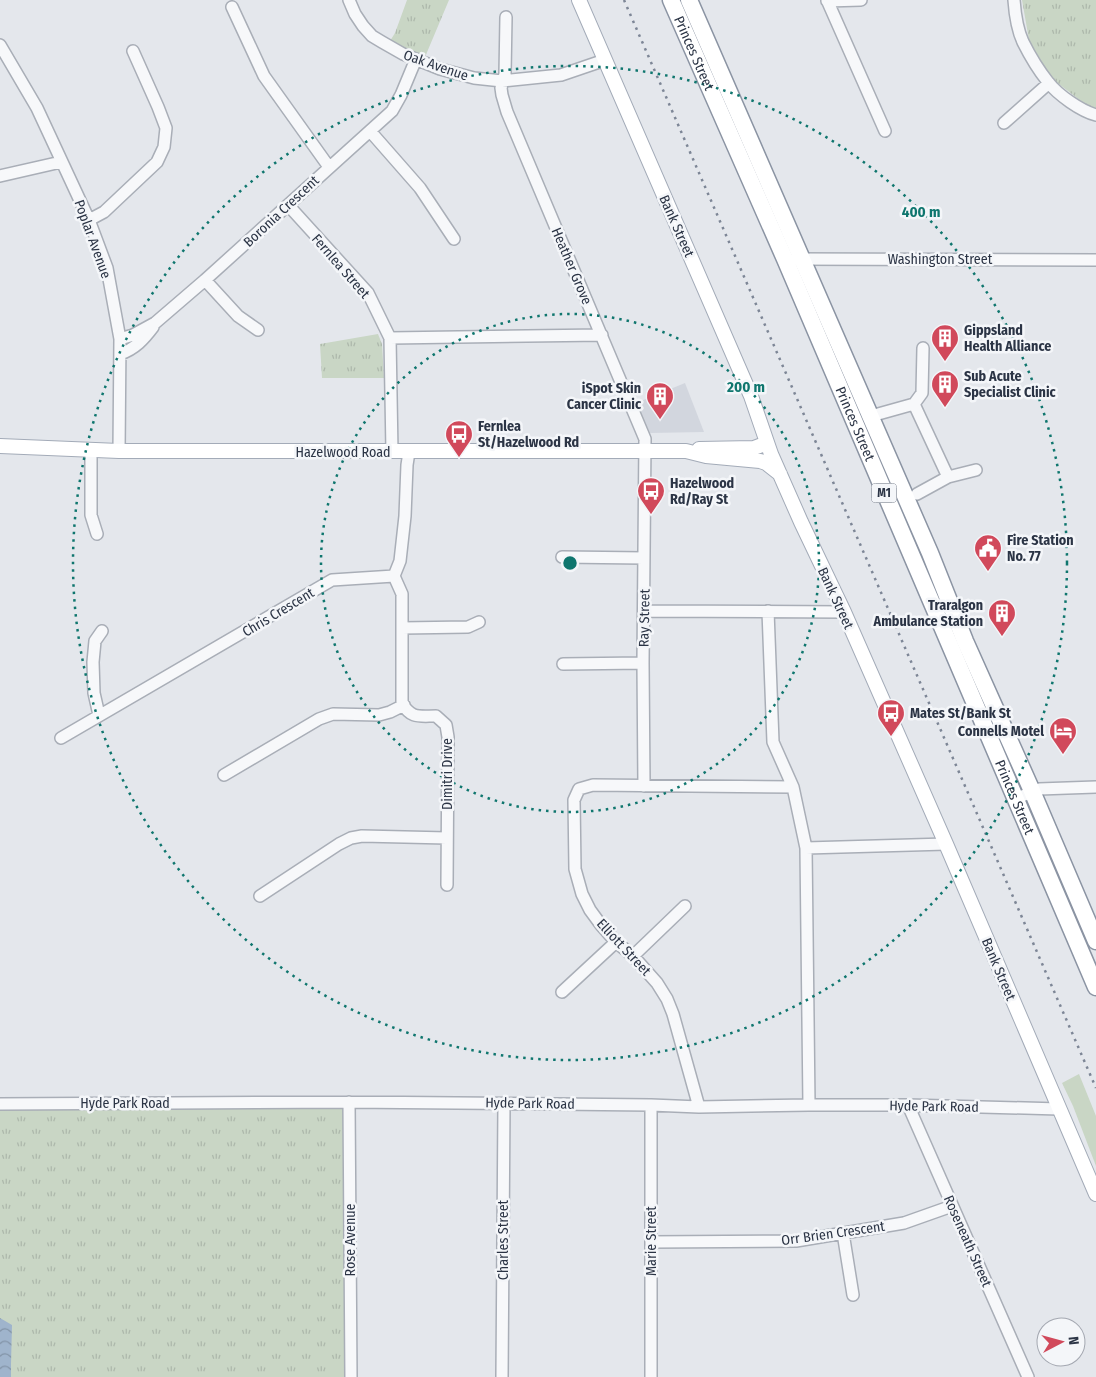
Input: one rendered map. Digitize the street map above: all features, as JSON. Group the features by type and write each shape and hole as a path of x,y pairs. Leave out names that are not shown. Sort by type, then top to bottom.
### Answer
{"highway":[{"name":"Princes Street","path":"671,0 785,259 1096,987"},
{"name":"Princes Street","path":"689,0 871,416 965,642 1096,941"}],"main road":[{"name":"Bank Street","path":"579,0 751,396 774,468 781,474 809,539 844,612 1096,1194"},
{"name":"Hazelwood Road","path":"0,446 90,451 686,451"},
{"path":"686,451 702,448 754,448 769,451"},
{"path":"686,451 706,456 769,451"},
{"name":"Bank Street","path":"769,451 818,539 831,571 844,612"}],"street":[{"name":"Oak Avenue","path":"349,0 355,14 372,36 416,60 474,78 502,81 561,76 605,60"},
{"path":"861,0 827,0 885,131"},
{"path":"1014,0 1016,19 1022,41 1049,83 1068,100 1096,116"},
{"path":"232,7 264,76 329,167"},
{"name":"Heather Grove","path":"506,17 505,74 502,81 502,94 507,112 643,433 646,445 645,451"},
{"name":"Poplar Avenue","path":"0,45 37,108 89,220 107,268 120,339 120,451"},
{"path":"89,220 104,212 157,162 164,147 166,128 133,51"},
{"name":"Boronia Crescent","path":"120,339 133,335 155,323 392,111 416,60"},
{"path":"1004,124 1049,83"},
{"path":"370,131 420,188 454,239"},
{"path":"0,176 61,162"},
{"name":"Fernlea Street","path":"288,205 368,293 390,338 392,452"},
{"name":"Washington Street","path":"785,259 1096,260"},
{"path":"205,280 238,316 258,330"},
{"path":"120,354 138,344 155,323"},
{"path":"390,338 602,335"},
{"path":"871,416 914,404 922,393 923,348"},
{"path":"914,404 948,477"},
{"path":"90,451 91,515 97,534"},
{"name":"Ray Street","path":"644,786 645,451"},
{"path":"224,774 319,719 333,714 379,715 404,706 402,703 402,594 394,576 400,561 409,452"},
{"path":"917,494 948,477 976,470"},
{"path":"562,558 644,558"},
{"name":"Chris Crescent","path":"61,738 332,580 394,576"},
{"path":"645,610 844,612"},
{"path":"768,611 773,742 793,787 806,848 809,1105"},
{"path":"402,628 468,627 479,622"},
{"path":"99,715 94,693 93,662 95,641 102,631"},
{"path":"562,664 643,663"},
{"name":"Dimitri Drive","path":"404,706 407,711 417,716 436,716 446,724 448,737 447,885"},
{"name":"Elliott Street","path":"699,1107 667,999 657,983 633,956 616,942 590,910 582,894 575,868 574,800 578,789 593,785 793,787"},
{"path":"1015,799 1039,789 1096,787"},
{"path":"260,896 339,844 352,838 362,836 447,838"},
{"path":"806,848 946,844"},
{"path":"633,956 684,906"},
{"path":"562,992 616,942"},
{"name":"Hyde Park Road","path":"0,1104 350,1102 699,1107 908,1105 1059,1109"},
{"name":"Rose Avenue","path":"350,1102 351,1377"},
{"name":"Charles Street","path":"502,1377 504,1103"},
{"name":"Marie Street","path":"651,1105 652,1377"},
{"name":"Roseneath Street","path":"908,1105 1028,1377"},
{"name":"Orr Brien Crescent","path":"651,1242 796,1241 904,1223 952,1206"},
{"path":"843,1233 853,1295"}],"shaded area":[{"path":"685,383 704,432 650,433 636,403"}],"green space":[{"path":"407,0 449,0 425,57 390,41 395,33"},
{"path":"1022,0 1096,0 1096,111 1051,78 1029,40"},
{"path":"378,334 382,344 384,378 322,378 320,344"},
{"path":"1079,1074 1096,1116 1096,1166 1062,1083"},
{"path":"349,1104 349,1377 0,1377 0,1105"}],"water":[{"path":"0,1318 12,1325 11,1377 0,1377"}],"railway":[{"path":"624,0 1096,1088"}],"place":[{"name":"Gippsland Health Alliance","path":"945,362"},
{"name":"Sub Acute Specialist Clinic","path":"945,408"},
{"name":"iSpot Skin Cancer Clinic","path":"660,420"},
{"name":"Fernlea St/Hazelwood Rd","path":"459,458"},
{"name":"Hazelwood Rd/Ray St","path":"651,515"},
{"name":"Fire Station No. 77","path":"988,572"},
{"name":"Traralgon Ambulance Station","path":"1002,637"},
{"name":"Mates St/Bank St","path":"891,737"},
{"name":"Connells Motel","path":"1063,755"}]}
